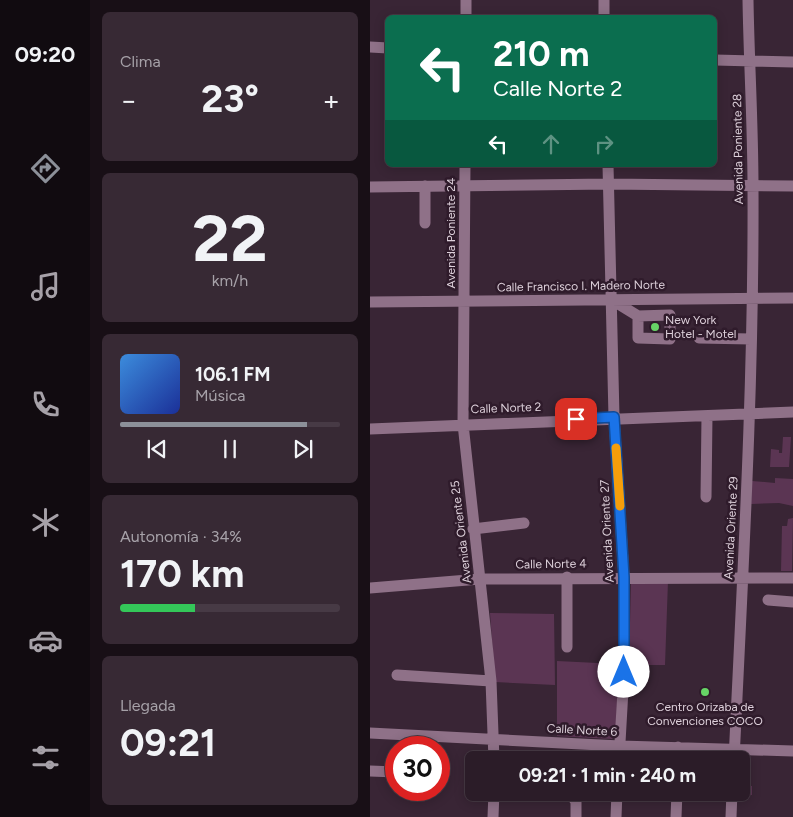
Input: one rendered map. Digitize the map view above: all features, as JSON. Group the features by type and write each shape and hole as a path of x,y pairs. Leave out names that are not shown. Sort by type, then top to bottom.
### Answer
{"street":[{"path":"466,0 466,15"},
{"path":"604,0 604,15"},
{"name":"Avenida Poniente 28","path":"748,0 753,187 752,298"},
{"path":"370,47 385,48"},
{"path":"717,60 793,62"},
{"name":"Avenida Poniente 24","path":"465,167 465,301"},
{"name":"Avenida Oriente 27","path":"608,167 614,417 624,577 620,751"},
{"path":"370,187 609,184 793,186"},
{"path":"424,223 425,186"},
{"name":"Avenida Oriente 29","path":"734,751 749,414 752,298"},
{"name":"Calle Francisco I. Madero Norte","path":"370,302 793,298"},
{"path":"612,300 638,316"},
{"name":"Avenida Oriente 25","path":"465,301 463,424 491,681 494,751"},
{"path":"699,338 751,339"},
{"name":"Calle Norte 2","path":"370,429 614,417 707,416 793,412"},
{"path":"706,497 707,416"},
{"path":"473,529 524,523"},
{"path":"567,577 567,647"},
{"name":"Calle Norte 4","path":"370,588 480,579 567,577 793,578"},
{"path":"793,602 769,604 793,609"},
{"path":"397,675 491,681"},
{"name":"Calle Norte 6","path":"370,733 620,746 678,747 710,751"},
{"name":"Calle Norte 6","path":"750,753 793,751"},
{"path":"370,770 385,771"},
{"path":"494,801 494,817"},
{"path":"575,801 576,817"},
{"path":"616,817 617,801"},
{"path":"676,817 677,801"},
{"path":"731,817 732,801"}],"shaded area":[{"path":"783,437 791,437 789,467 770,467 771,449 779,450 779,453 782,453"},
{"path":"775,478 793,479 793,506 779,503 751,504 752,481 775,483"},
{"path":"793,518 792,571 781,571 782,526 787,526 788,519"},
{"path":"631,580 668,581 665,665 629,665"},
{"path":"490,613 554,614 555,685 495,682"},
{"path":"557,661 618,664 616,734 612,739 557,736"},
{"path":"750,786 752,786 752,795 750,795"}],"slow traffic":[{"path":"616,448 620,506"}],"place":[{"name":"New York Hotel - Motel","path":"655,327"},
{"name":"Centro Orizaba de Convenciones COCO","path":"705,692"}],"route":[{"path":"576,419 614,417 624,577 624,672"}]}
